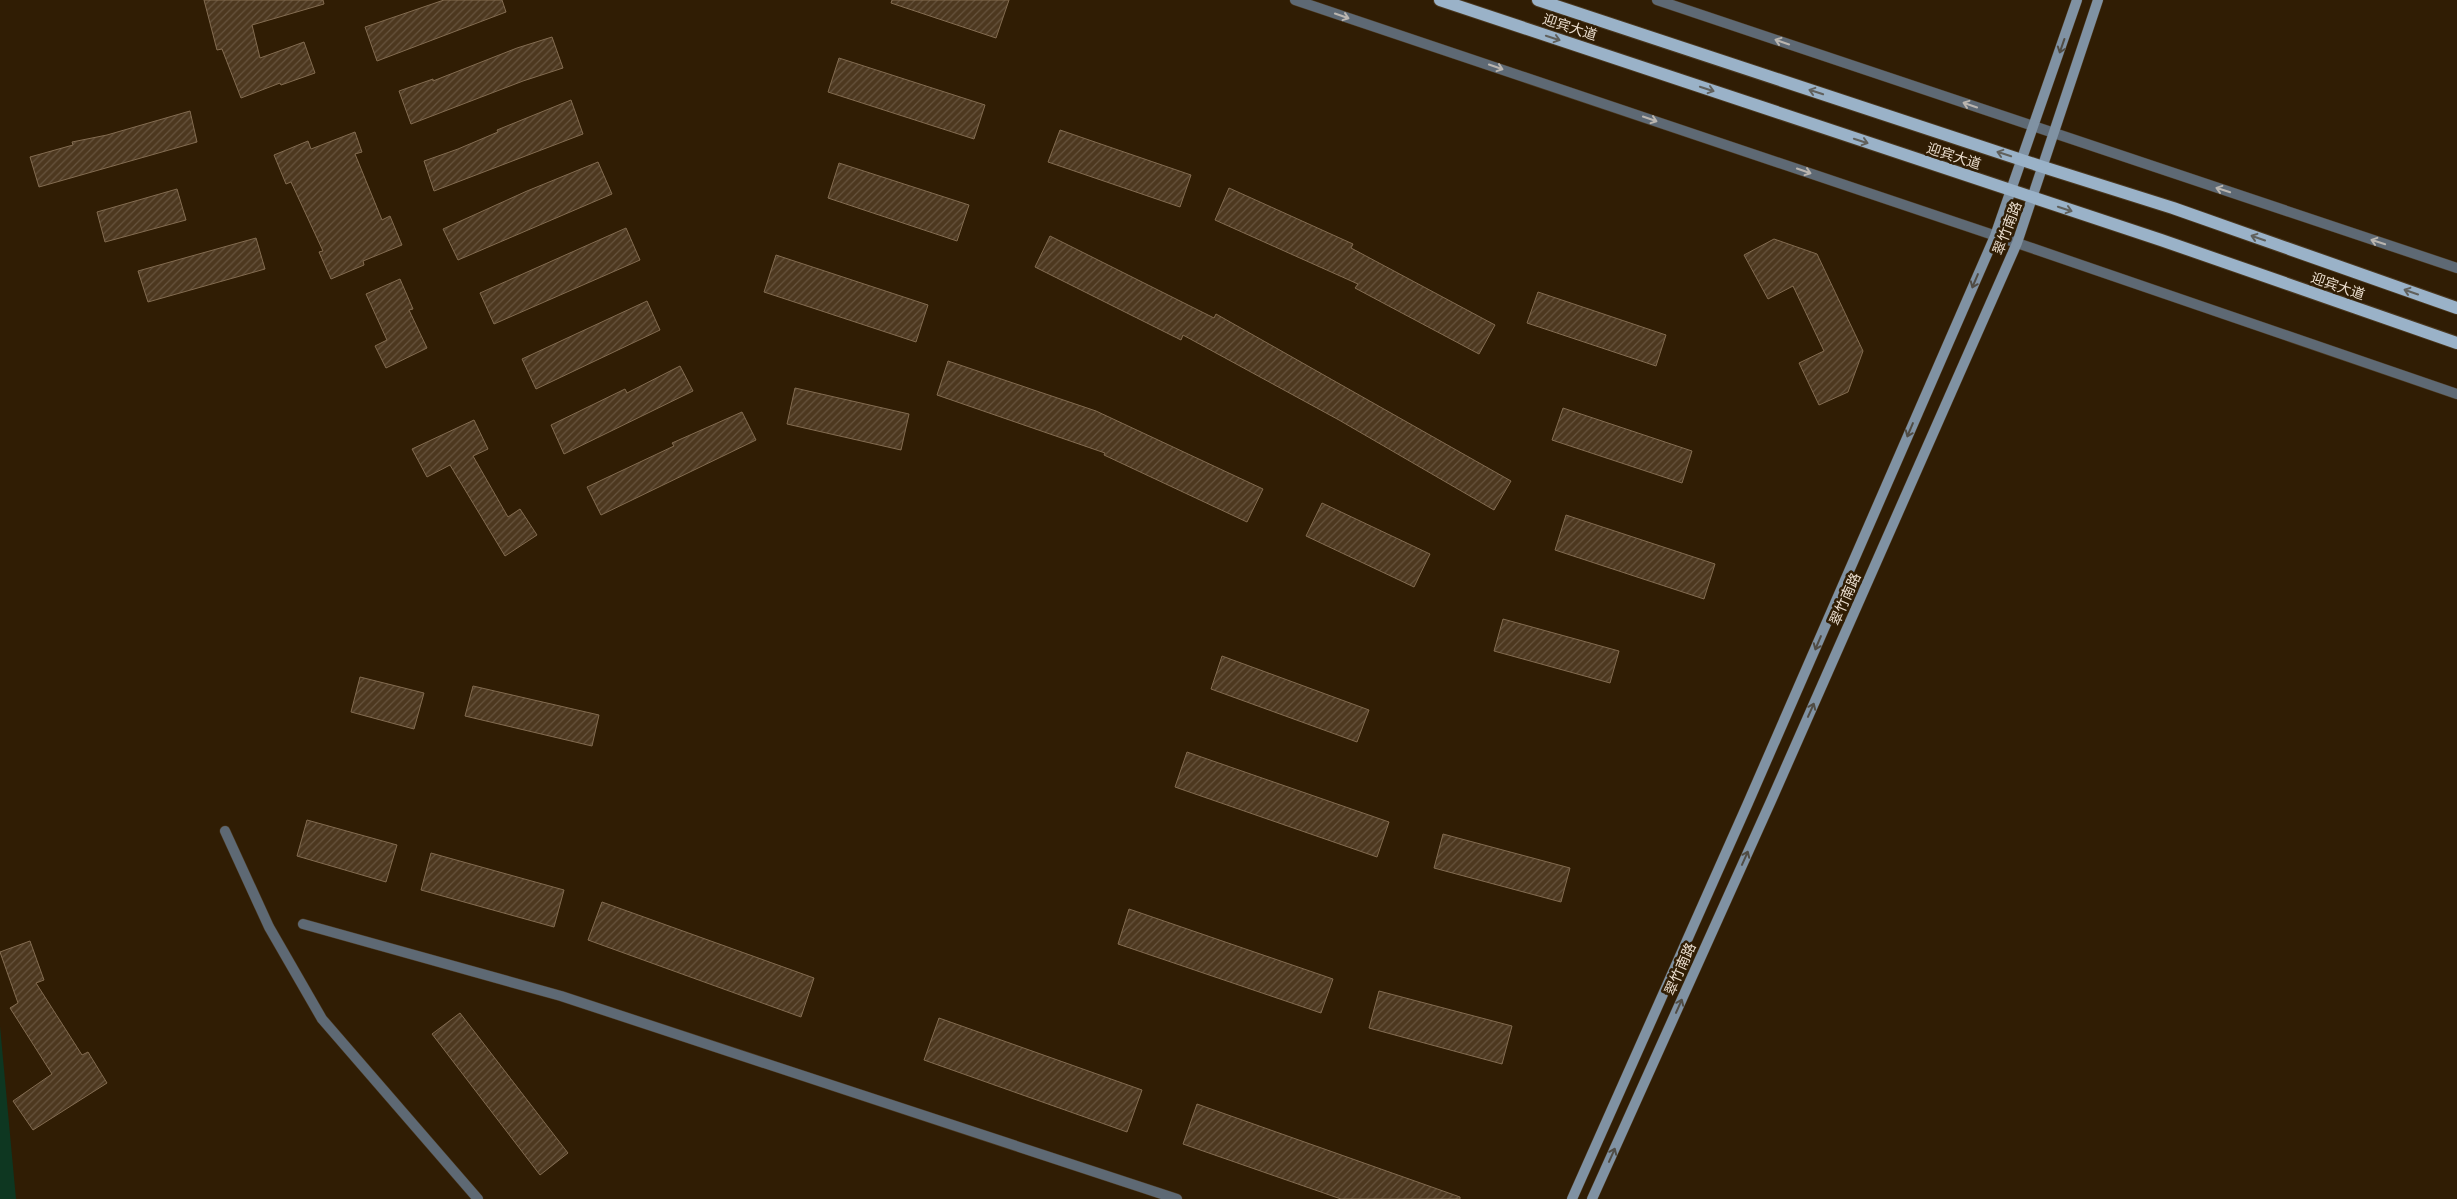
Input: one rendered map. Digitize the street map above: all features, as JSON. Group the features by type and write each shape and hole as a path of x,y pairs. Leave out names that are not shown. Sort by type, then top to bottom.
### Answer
{"main road":[{"name":"迎宾大道","path":"1440,0 2011,190 2457,343"},
{"name":"迎宾大道","path":"1538,0 2043,167 2173,208 2457,308"},
{"name":"翠竹南路","path":"1572,1199 1748,803 1995,236 2077,0"},
{"name":"翠竹南路","path":"1592,1199 1771,802 2017,243 2098,0"}],"street":[{"path":"1295,0 2017,243 2457,394"},
{"path":"1657,0 2457,268"},
{"path":"225,831 269,927 322,1019 478,1199"},
{"path":"304,924 561,996 1177,1199"}],"green space":[{"path":"0,1026 16,1199 0,1199"}],"building":[{"path":"204,0 323,0 324,4 252,25 260,58 304,42 315,73 281,85 280,83 241,98 222,49 217,50"},
{"path":"444,0 502,0 506,12 377,61 365,27"},
{"path":"892,0 1009,0 996,38 891,3"},
{"path":"552,37 563,68 523,81 411,124 399,91 433,79 433,81 517,48"},
{"path":"839,58 985,105 974,139 828,92"},
{"path":"571,100 583,134 434,191 424,161 458,149 498,132 497,130"},
{"path":"190,111 197,142 39,187 30,157 73,145 72,142 107,135"},
{"path":"1060,130 1191,175 1180,207 1048,162"},
{"path":"355,132 362,152 355,154 382,220 390,216 402,245 363,261 364,265 331,279 319,252 323,251 291,182 286,184 274,155 308,141 311,149"},
{"path":"598,162 612,194 458,260 443,229 527,191"},
{"path":"839,163 969,205 957,241 828,198"},
{"path":"1229,188 1353,244 1351,248 1495,325 1479,354 1355,288 1358,284 1215,220"},
{"path":"177,189 186,220 105,242 97,212"},
{"path":"626,228 640,260 494,324 480,293"},
{"path":"1050,236 1214,318 1216,314 1511,481 1494,510 1339,420 1183,335 1181,340 1035,267"},
{"path":"256,238 265,269 148,302 138,271"},
{"path":"1774,239 1817,254 1863,351 1848,392 1819,405 1799,363 1824,351 1793,286 1768,299 1744,255"},
{"path":"776,255 928,305 916,342 764,292"},
{"path":"400,279 413,309 409,310 427,348 386,368 375,346 387,340 366,294"},
{"path":"1538,292 1666,335 1656,366 1527,323"},
{"path":"647,301 660,330 536,389 522,359"},
{"path":"948,361 1096,411 1263,489 1247,522 1104,455 1105,453 937,395"},
{"path":"680,366 693,391 564,454 551,425 625,389 627,393"},
{"path":"795,388 909,414 901,450 787,424"},
{"path":"1563,408 1692,451 1682,483 1552,440"},
{"path":"742,412 756,440 601,515 587,487 674,446 672,443"},
{"path":"474,420 488,449 473,456 508,517 520,509 537,535 505,556 450,465 427,477 412,449"},
{"path":"1322,503 1430,554 1414,587 1306,536"},
{"path":"1566,515 1715,564 1704,599 1555,550"},
{"path":"1503,619 1619,651 1610,683 1494,651"},
{"path":"1222,656 1369,710 1357,742 1211,689"},
{"path":"360,677 424,693 414,729 351,712"},
{"path":"473,686 599,715 592,746 465,716"},
{"path":"1187,752 1389,822 1377,857 1175,787"},
{"path":"307,820 397,845 386,882 297,856"},
{"path":"1443,834 1570,868 1561,902 1434,868"},
{"path":"431,853 564,890 554,927 421,890"},
{"path":"602,902 814,978 801,1017 588,940"},
{"path":"1129,909 1333,979 1321,1013 1118,944"},
{"path":"30,941 44,980 36,983 82,1055 88,1052 107,1083 33,1130 13,1101 52,1074 10,1008 18,1003 0,952"},
{"path":"1379,991 1512,1026 1502,1064 1369,1028"},
{"path":"460,1013 568,1153 540,1175 432,1034"},
{"path":"939,1018 1142,1090 1127,1132 924,1060"},
{"path":"1197,1104 1460,1197 1460,1199 1341,1199 1183,1144"}]}
